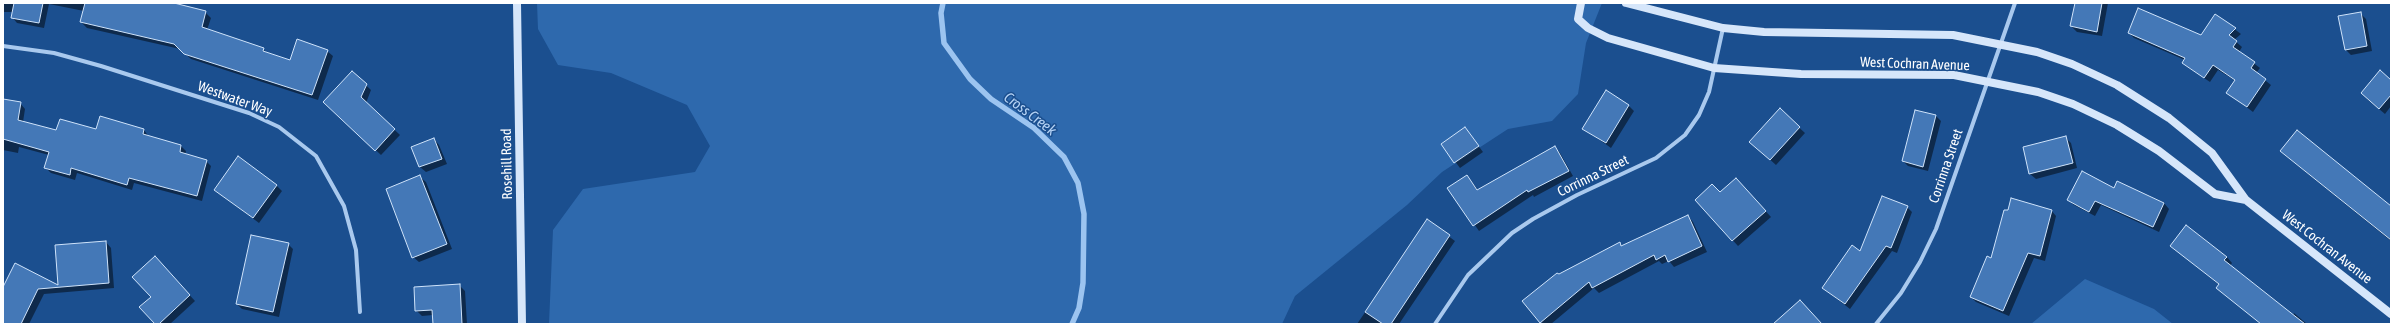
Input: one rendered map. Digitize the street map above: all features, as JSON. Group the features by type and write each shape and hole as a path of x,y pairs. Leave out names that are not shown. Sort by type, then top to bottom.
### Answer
{"street":[{"name":"Rosehill Road","path":"517,3 522,324"},
{"name":"West Cochran Avenue","path":"1581,3 1578,19 1588,28 1608,38 1714,68 1801,74 1954,75 2038,92 2073,104 2117,125 2153,148 2215,194 2246,200"},
{"name":"West Cochran Avenue","path":"1626,3 1723,28 1801,34 1954,35 2037,52 2072,64 2117,85 2153,107 2212,153 2246,200 2391,314"},
{"name":"Corrinna Street","path":"1876,324 1908,281 1936,229 2015,3"},
{"name":"Corrinna Street","path":"1435,324 1468,275 1494,248 1512,233 1533,218 1656,158 1685,135 1699,115 1709,92 1723,28"},
{"name":"Westwater Way","path":"3,46 54,53 101,66 249,113 279,127 316,156 344,206 356,250 360,312"}],"shaded area":[{"path":"537,3 1602,3 1586,43 1578,94 1552,121 1508,129 1442,172 1407,205 1295,296 1282,324 549,324 553,230 583,189 695,172 710,146 687,105 611,73 558,65 538,29"},
{"path":"2085,279 2154,309 2173,324 2031,324"}],"building":[{"path":"14,3 43,3 39,23 11,18"},
{"path":"85,3 174,3 206,11 202,27 264,48 263,51 290,60 297,39 328,50 312,95 184,54 174,44 80,22"},
{"path":"2075,3 2102,3 2097,32 2070,26"},
{"path":"2138,8 2201,35 2215,14 2236,28 2229,35 2237,41 2233,47 2255,62 2251,68 2266,79 2247,107 2226,93 2235,80 2213,65 2204,78 2182,63 2185,58 2128,33"},
{"path":"2361,12 2367,46 2345,50 2338,16"},
{"path":"2380,70 2391,80 2391,95 2379,109 2361,93"},
{"path":"352,71 367,84 361,97 395,129 375,151 323,102"},
{"path":"1606,90 1629,105 1606,143 1582,129"},
{"path":"3,99 21,102 18,120 56,130 60,119 96,129 100,116 144,129 143,134 181,145 180,152 207,160 197,196 129,178 127,185 71,168 70,175 44,168 49,152 3,139"},
{"path":"1780,108 1800,127 1770,160 1749,142"},
{"path":"1915,110 1936,115 1923,167 1902,161"},
{"path":"1465,127 1479,146 1454,163 1441,144"},
{"path":"2297,130 2391,206 2391,240 2280,151"},
{"path":"2066,136 2073,163 2029,174 2023,147"},
{"path":"434,138 442,159 419,167 411,147"},
{"path":"1555,146 1569,171 1528,192 1527,190 1473,226 1447,188 1467,175 1477,190"},
{"path":"238,156 277,185 253,218 214,190"},
{"path":"2082,171 2114,188 2117,181 2164,203 2153,227 2095,201 2089,212 2067,200"},
{"path":"420,175 447,244 412,258 386,189"},
{"path":"1736,178 1766,211 1732,241 1695,200 1712,184 1720,192"},
{"path":"1882,196 1908,206 1891,248 1886,246 1845,304 1822,288 1852,245 1860,251"},
{"path":"2011,198 2052,210 2040,256 2028,253 2003,311 1970,297 1987,256 1991,258 2004,210 2008,210"},
{"path":"1688,215 1702,246 1668,262 1665,255 1656,260 1654,255 1592,288 1589,282 1540,323 1522,301 1557,273 1559,274 1620,242 1621,246"},
{"path":"1427,219 1450,235 1391,324 1383,324 1365,312"},
{"path":"2186,225 2227,257 2224,260 2305,324 2261,324 2216,288 2219,284 2170,246"},
{"path":"251,235 289,243 273,312 236,304"},
{"path":"106,241 109,283 38,289 21,324 3,324 3,287 15,263 58,285 55,245"},
{"path":"155,256 190,295 159,324 155,324 139,307 151,297 132,277"},
{"path":"460,284 462,324 433,324 432,310 415,311 414,287"},
{"path":"1800,300 1822,324 1773,324"}],"waterway":[{"name":"Cross Creek","path":"943,3 941,13 944,43 970,79 991,99 1034,128 1064,157 1078,183 1084,214 1083,283 1079,308 1072,324"}]}
